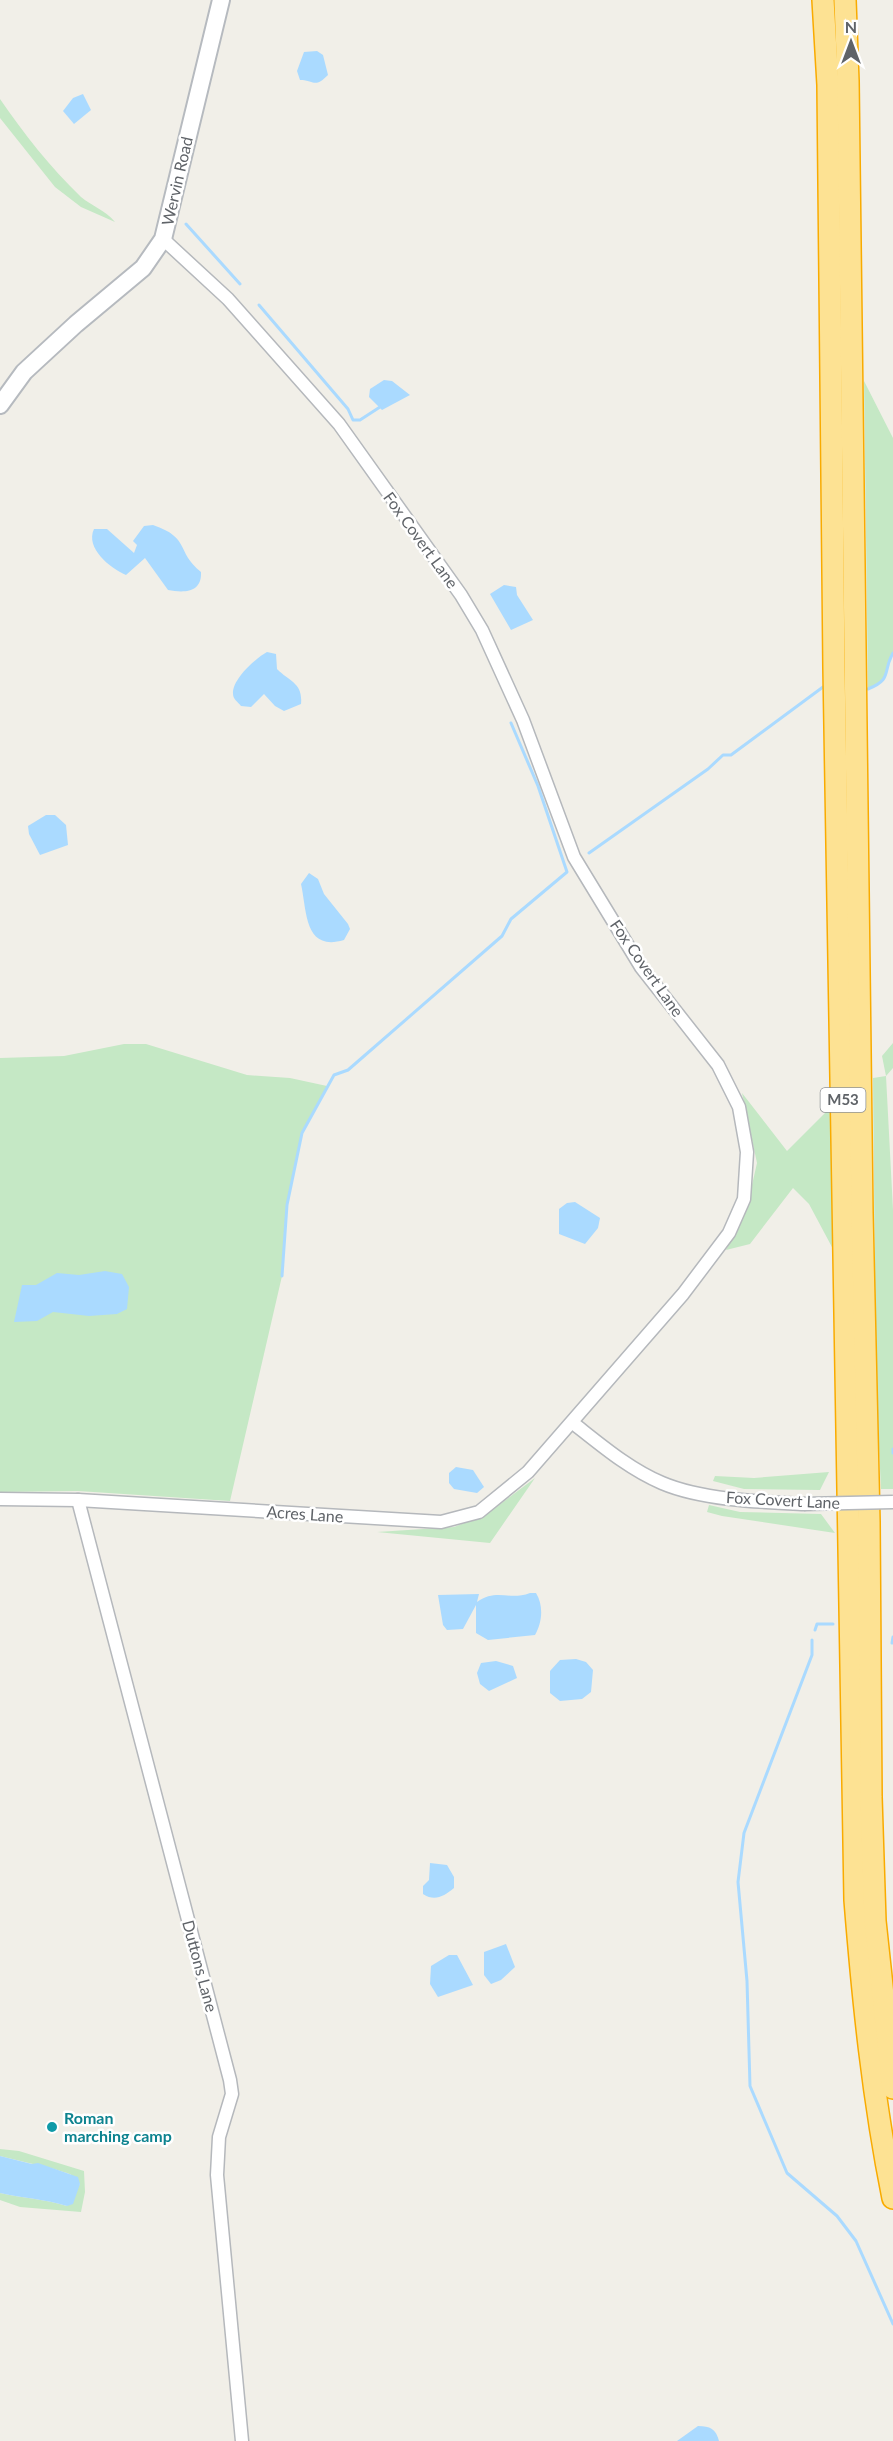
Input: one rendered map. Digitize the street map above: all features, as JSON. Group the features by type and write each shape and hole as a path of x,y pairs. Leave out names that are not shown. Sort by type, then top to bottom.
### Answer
{"highway":[{"name":"M53","path":"823,0 828,86 834,668 855,1900 863,2006 877,2119 893,2198"},
{"name":"M53","path":"845,0 848,81 862,1225 870,1522 871,1786 875,1922 893,2088"}],"street":[{"name":"Wervin Road","path":"0,405 24,372 75,324 143,268 163,239 221,0"},
{"name":"Fox Covert Lane","path":"163,239 228,299 332,416 461,595 482,630 523,720 574,858 642,967 718,1065 739,1107 747,1152 744,1199 729,1233 683,1294 573,1423 614,1455 662,1483 736,1500 804,1504 893,1502"},
{"name":"Acres Lane","path":"0,1499 78,1500 441,1522 479,1512 528,1472 573,1423"},
{"name":"Duttons Lane","path":"78,1500 230,2080 232,2094 219,2137 217,2175 242,2441"}],"green space":[{"path":"0,99 59,174 81,197 115,222 81,207 55,187 0,118"},
{"path":"864,381 893,438 893,653 884,678 868,689"},
{"path":"893,1043 893,1068 886,1076 882,1056"},
{"path":"124,1044 146,1044 247,1075 290,1078 327,1086 302,1133 287,1205 282,1276 230,1501 78,1491 0,1492 0,1058 64,1056"},
{"path":"886,1076 893,1210 893,1489 881,1489 876,1386 873,1078"},
{"path":"742,1093 787,1151 833,1105 833,1249 809,1204 793,1188 750,1244 726,1250 747,1207 757,1163"},
{"path":"829,1472 820,1490 744,1489 713,1481 715,1476 754,1478"},
{"path":"535,1478 490,1543 377,1532 454,1527 487,1514"},
{"path":"709,1505 740,1512 821,1514 835,1533 722,1516 707,1512"},
{"path":"0,2149 19,2151 84,2171 85,2192 81,2212 20,2207 0,2200 0,2193 67,2206 80,2184 67,2173 0,2156"}],"water":[{"path":"317,51 323,55 328,75 317,83 300,80 297,71 304,52"},
{"path":"83,94 91,110 74,124 63,111 73,98"},
{"path":"384,380 392,381 410,395 382,410 369,397 370,389"},
{"path":"153,525 173,535 188,558 201,572 201,579 195,588 186,591 168,590 145,558 126,575 106,562 93,543 94,529 107,529 134,553 137,545 133,541 144,526"},
{"path":"504,585 516,587 517,595 533,620 511,630 490,594"},
{"path":"267,652 276,654 277,669 298,687 301,704 284,711 275,706 264,694 251,707 241,706 235,699 234,688 240,676"},
{"path":"46,815 55,815 66,825 68,845 40,855 29,834 28,826"},
{"path":"309,873 318,879 324,894 348,924 350,929 344,940 331,942 321,940 314,935 307,917 301,884"},
{"path":"575,1202 600,1218 598,1228 585,1244 559,1234 559,1209 567,1203"},
{"path":"105,1271 122,1274 129,1287 127,1309 117,1314 89,1316 53,1312 37,1321 14,1322 22,1285 36,1285 57,1273 79,1275"},
{"path":"456,1467 473,1470 484,1487 477,1493 454,1489 449,1483 449,1473"},
{"path":"536,1593 541,1609 541,1620 535,1635 488,1640 476,1633 476,1605 463,1629 447,1630 443,1625 438,1595 479,1594 477,1602 491,1596 516,1596"},
{"path":"576,1659 586,1662 593,1670 591,1692 582,1699 560,1701 550,1693 550,1671 560,1660"},
{"path":"496,1661 513,1666 517,1678 489,1691 480,1684 477,1673 481,1663"},
{"path":"430,1863 447,1865 454,1877 454,1888 439,1897 431,1898 423,1894 423,1886 429,1880"},
{"path":"506,1944 515,1967 501,1980 491,1984 484,1975 484,1952"},
{"path":"449,1955 457,1955 473,1985 438,1997 430,1984 431,1966"},
{"path":"0,2156 32,2164 38,2163 78,2177 80,2184 73,2204 67,2206 0,2193"},
{"path":"698,2426 712,2429 719,2441 677,2441"}],"waterway":[{"path":"186,224 240,284"},
{"path":"259,305 348,409 353,420 360,420 380,407"},
{"path":"868,689 884,678 893,653"},
{"path":"589,853 708,769 723,755 731,755 823,687"},
{"path":"282,1276 287,1205 302,1133 334,1075 348,1070 502,936 511,919 567,872 538,786 511,723"},
{"path":"815,1630 817,1624 833,1624"},
{"path":"892,1643 893,1637"},
{"path":"812,1640 812,1655 744,1833 738,1882 747,1981 750,2086 787,2173 837,2216 856,2241 893,2324"}],"place":[{"name":"Roman marching camp","path":"52,2127"}]}
